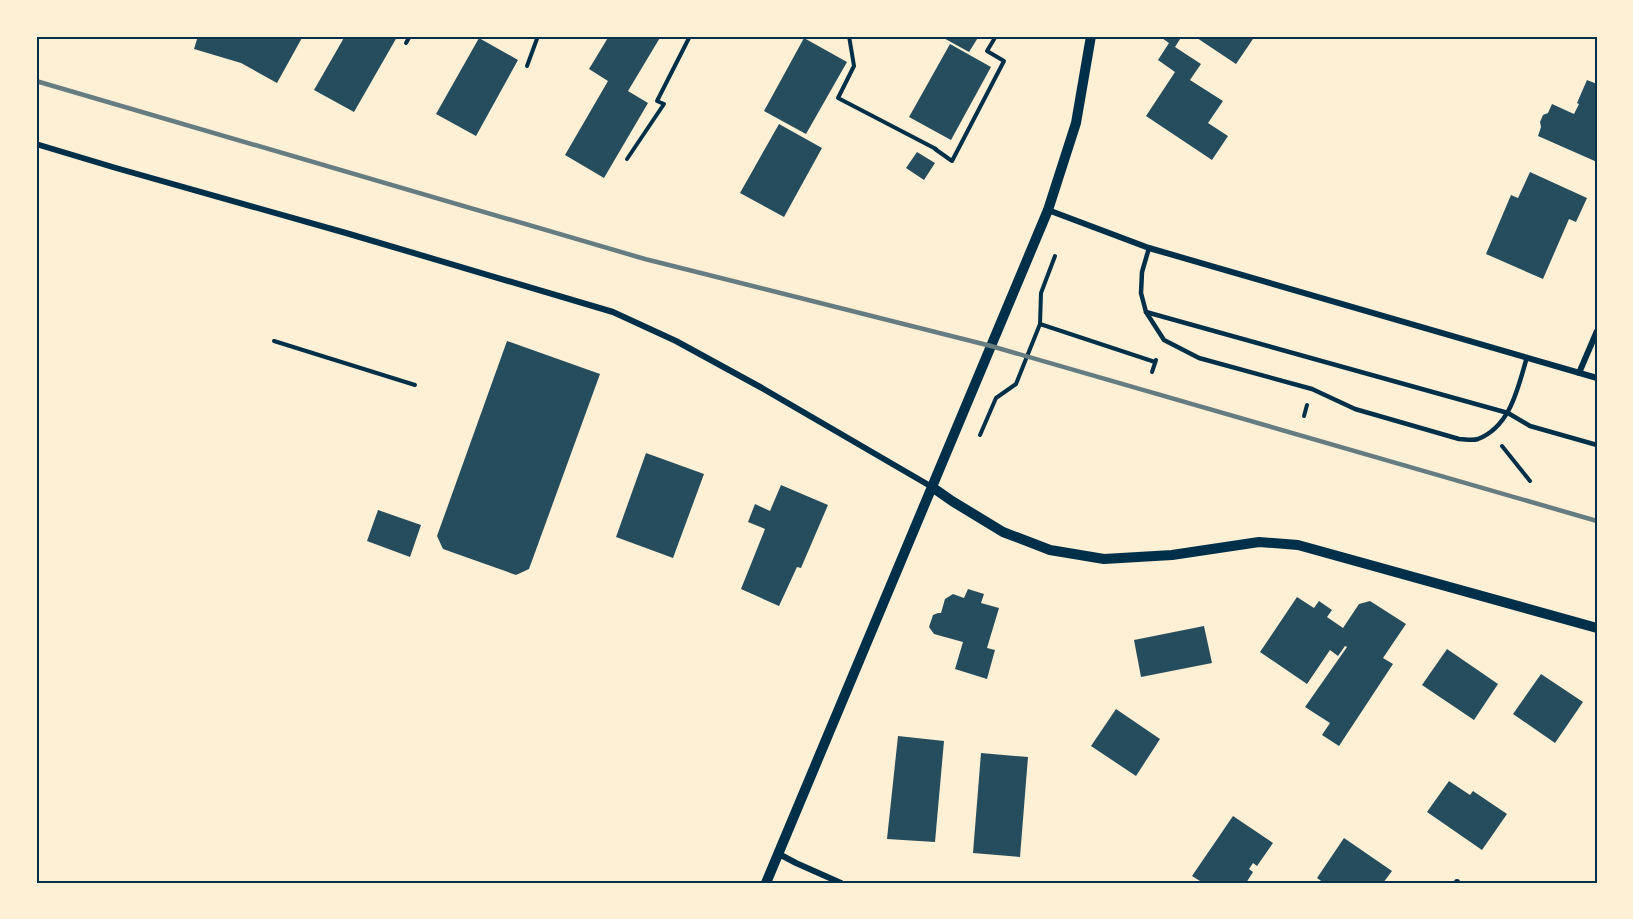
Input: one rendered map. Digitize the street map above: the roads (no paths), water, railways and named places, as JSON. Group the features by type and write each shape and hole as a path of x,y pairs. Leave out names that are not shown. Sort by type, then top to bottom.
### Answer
{"street":[{"path":"766,883 1048,210 1076,123 1091,36"},
{"path":"36,144 613,312 676,341 762,388 932,486 1003,532 1050,550 1104,559 1172,555 1259,542 1298,545 1597,628"},
{"path":"1048,210 1149,248 1597,378"},
{"path":"1579,373 1597,331"},
{"path":"779,854 841,883"}],"lane":[{"path":"1149,248 1142,273 1141,293 1146,312 1164,340 1199,357 1312,389 1355,409 1459,439 1476,440 1490,432 1508,413 1516,396 1527,357"},
{"path":"1146,312 1508,413 1530,426 1597,445"}],"railway":[{"path":"36,81 645,259 991,346 1597,521"}]}
